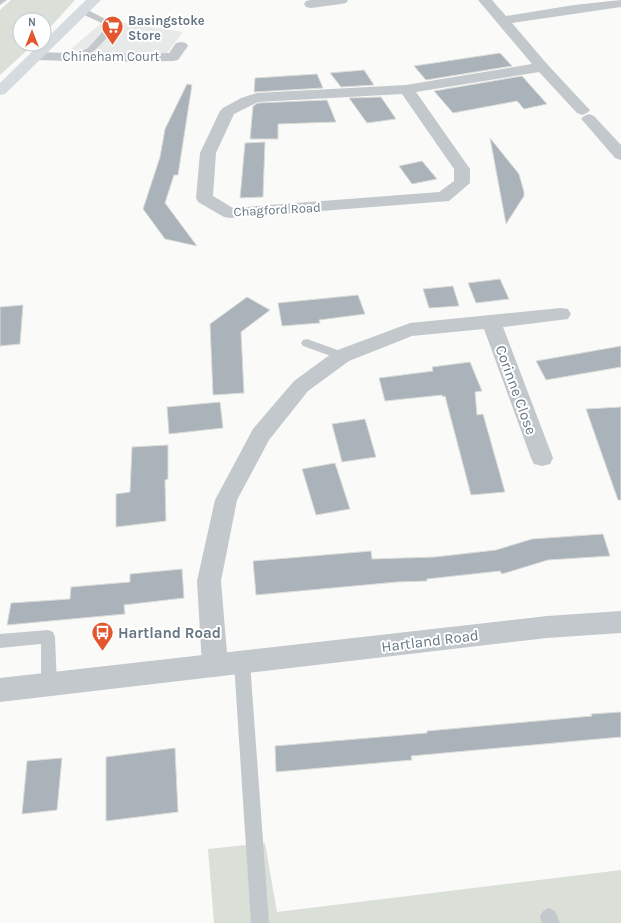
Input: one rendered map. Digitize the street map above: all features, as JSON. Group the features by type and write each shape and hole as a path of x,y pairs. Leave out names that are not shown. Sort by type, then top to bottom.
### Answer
{"main road":[{"path":"0,91 94,0"}],"street":[{"path":"311,4 341,0"},
{"path":"485,0 542,67 618,148"},
{"path":"503,21 621,3"},
{"name":"Chineham Court","path":"36,56 79,56 104,58 172,56 181,46"},
{"name":"Chagford Road","path":"406,89 462,169 462,183 443,197 230,213 204,198 208,154 228,111 246,101 257,98 406,89 542,67"},
{"name":"Corinne Close","path":"215,665 209,581 226,500 261,435 301,386 342,356 410,330 561,314"},
{"name":"Corinne Close","path":"491,322 542,458"},
{"name":"Hartland Road","path":"0,690 547,627 621,622"}],"lane":[{"path":"0,3 3,0"},
{"path":"79,56 90,50 113,25 83,11"},
{"path":"307,343 342,356"},
{"path":"0,641 48,637 49,685"},
{"path":"242,663 260,923"}],"shaded area":[{"path":"11,0 75,0 52,25 52,12 12,12 12,52 25,52 0,75 0,10"},
{"path":"105,20 183,32 167,53 105,55 70,50"},
{"path":"265,843 277,912 621,870 621,923 214,923 208,849"}],"building":[{"path":"500,53 512,66 426,80 414,66"},
{"path":"364,70 374,85 341,87 330,73"},
{"path":"317,74 323,88 254,92 255,78"},
{"path":"522,76 547,104 524,109 517,101 453,113 434,91"},
{"path":"187,84 192,85 178,175 174,175 165,203 197,246 165,239 143,209 160,157 165,129"},
{"path":"381,97 396,119 367,123 349,98"},
{"path":"327,100 336,122 278,124 278,139 250,139 253,106 258,103"},
{"path":"490,138 519,174 524,192 524,196 506,224"},
{"path":"265,142 263,197 240,198 245,143"},
{"path":"422,161 437,179 412,184 399,166"},
{"path":"500,279 509,299 476,303 468,283"},
{"path":"453,286 459,306 429,308 423,289"},
{"path":"358,295 365,314 319,320 320,323 282,326 278,303"},
{"path":"247,297 270,310 241,332 244,393 213,395 210,324"},
{"path":"23,305 20,344 0,346 0,307"},
{"path":"621,346 621,367 546,380 536,361"},
{"path":"470,362 482,391 475,392 477,415 483,414 505,492 471,495 445,396 443,397 442,395 385,401 379,378 433,371 432,367"},
{"path":"220,402 223,428 169,434 167,407"},
{"path":"621,407 621,500 618,500 586,409"},
{"path":"365,419 376,457 342,462 332,424"},
{"path":"168,445 168,479 165,480 166,521 116,527 116,494 130,492 132,447"},
{"path":"335,463 350,509 316,515 302,469"},
{"path":"603,534 610,556 548,560 502,574 500,571 427,579 427,581 397,582 256,595 253,561 371,551 372,559 435,557 496,550 532,539"},
{"path":"182,569 184,598 124,605 125,614 7,625 11,603 70,599 71,587 130,582 130,574"},
{"path":"621,712 621,737 411,756 412,760 276,772 275,746 427,733 427,731"},
{"path":"175,748 178,812 106,821 106,757"},
{"path":"62,758 57,810 22,814 27,761"}],"place":[{"name":"Basingstoke Store","path":"113,46"},
{"name":"Hartland Road","path":"102,652"}]}
